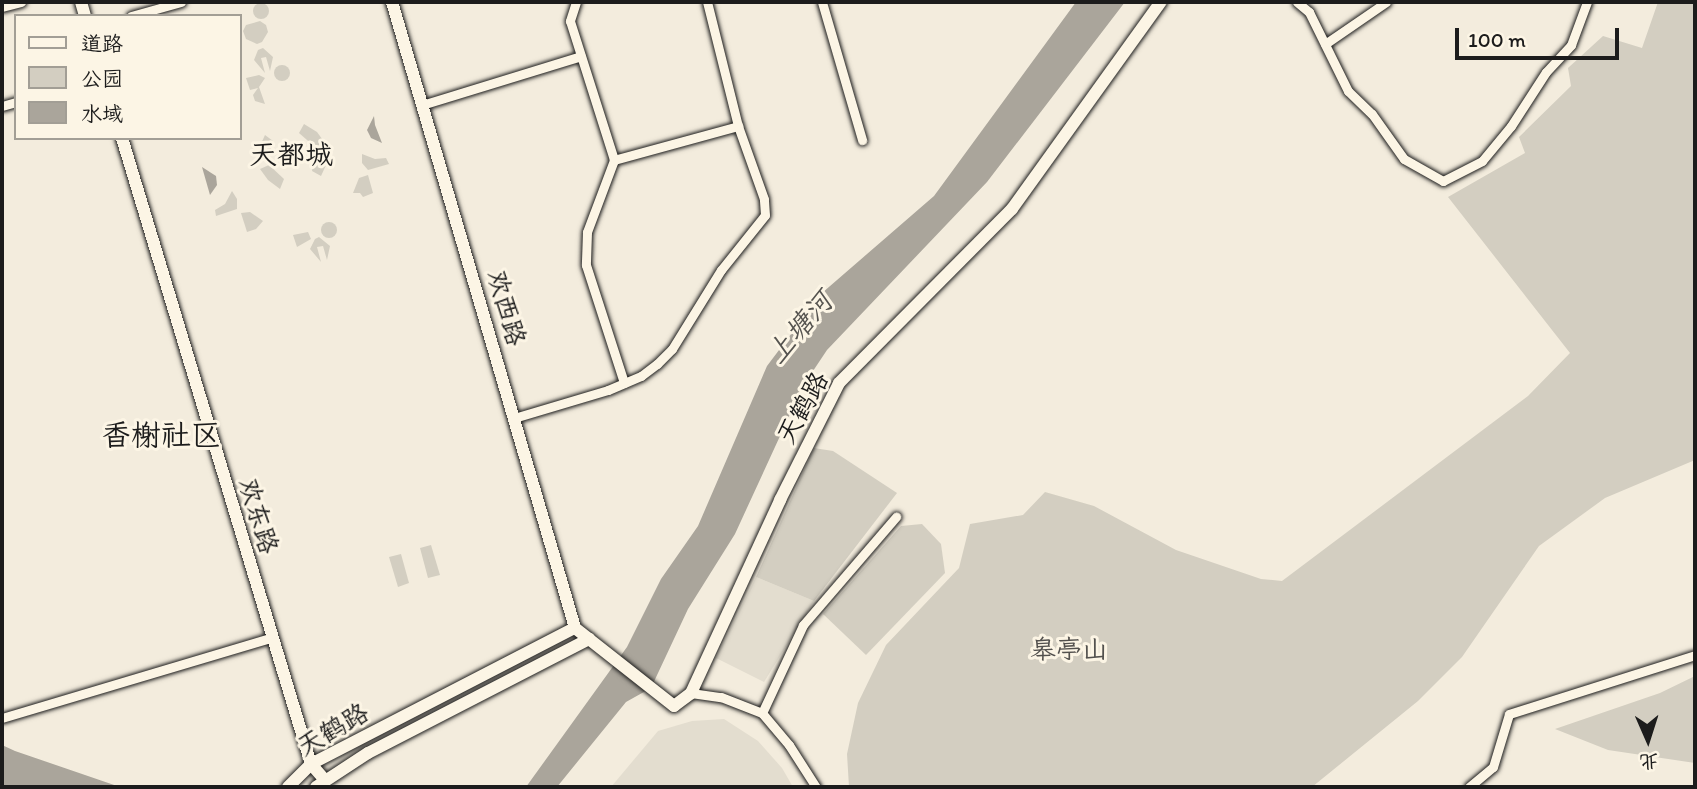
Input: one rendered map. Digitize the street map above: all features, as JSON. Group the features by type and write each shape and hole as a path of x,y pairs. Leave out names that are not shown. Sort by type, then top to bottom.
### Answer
{"main road":[{"name":"欢西路","path":"392,2 575,628"},
{"name":"天鹤路","path":"691,693 780,500 839,383 1012,209 1150,20 1160,2"},
{"name":"天鹤路","path":"1150,20 1171,2"},
{"name":"欢东路","path":"123,140 271,638 311,764 320,784"},
{"name":"天鹤路","path":"288,787 311,764 575,628"},
{"path":"575,628 655,694 674,706 691,693"},
{"name":"天鹤路","path":"320,784 368,753 589,639"}],"street":[{"path":"2,7 21,2"},
{"path":"138,14 181,2"},
{"path":"576,2 570,21 614,160 600,192 584,246 589,281 624,383"},
{"path":"514,418 641,376 672,349 721,270 765,215 764,200 738,126 707,2"},
{"path":"822,2 862,140"},
{"path":"1297,2 1309,12 1348,91 1373,114 1404,159 1443,181 1482,161 1511,126 1546,72 1571,46 1587,2"},
{"path":"1325,44 1386,2"},
{"path":"422,104 581,56"},
{"path":"614,160 738,126"},
{"path":"762,713 803,625 896,517"},
{"path":"2,718 271,638"},
{"path":"1469,787 1493,767 1509,714 1695,655"},
{"path":"691,693 721,697 762,713 789,745 816,787"}],"shaded area":[{"path":"756,577 814,601 764,682 716,658"},
{"path":"724,719 758,741 782,768 793,787 611,787 658,731 692,721"}],"green space":[{"name":"皋亭山","path":"1658,2 1695,2 1695,460 1605,498 1539,546 1462,657 1418,701 1312,787 849,787 847,754 858,703 886,645 959,568 970,524 1023,515 1045,492 1094,506 1176,550 1261,579 1282,581 1528,396 1570,353 1448,197 1525,153 1519,137 1571,86 1568,68 1603,36 1642,48"},
{"path":"261,3 267,5 267,17 261,19 255,17 253,11 255,5"},
{"path":"260,21 266,25 268,32 262,42 257,44 246,39 243,31 246,25"},
{"path":"263,48 273,57 270,71 266,57 261,58 265,73 254,60 258,50"},
{"path":"282,65 288,67 288,79 282,81 276,79 274,73 276,67"},
{"path":"259,75 265,78 259,87 265,104 255,101 253,95 258,88 250,90 246,78"},
{"path":"304,124 317,132 325,143 315,147 299,133"},
{"path":"265,135 273,141 268,159 258,161 260,146"},
{"path":"326,149 327,163 321,176 312,171 316,152"},
{"path":"362,154 375,159 386,158 389,164 368,170 362,163"},
{"path":"269,165 284,179 280,189 268,180 260,169"},
{"path":"368,175 373,193 363,197 360,193 353,193 359,178"},
{"path":"232,191 237,199 237,209 216,216 215,210 225,204"},
{"path":"250,212 263,221 256,229 247,232 241,213"},
{"path":"329,222 337,230 329,238 321,230"},
{"path":"308,232 311,239 297,247 293,235"},
{"path":"319,237 330,246 327,260 323,246 317,247 321,262 310,249"},
{"path":"814,448 833,451 897,493 814,601 756,577"},
{"path":"922,524 941,544 945,573 866,655 823,614 901,526"},
{"path":"431,545 440,575 428,578 420,548"},
{"path":"401,554 409,583 398,587 389,557"},
{"path":"1695,676 1695,763 1608,750 1555,729 1660,693"}],"water":[{"name":"上塘河","path":"1076,2 1125,2 987,182 827,350 803,386 735,534 688,609 651,688 626,702 557,787 526,787 627,647 661,579 698,526 767,366 822,293 934,196"},
{"path":"374,116 382,143 371,138 367,130"},
{"path":"202,167 216,176 217,185 210,195"},
{"path":"2,745 15,751 120,787 2,787"}],"district":[{"name":"天都城","path":"291,154"},
{"name":"香榭社区","path":"161,435"}]}
